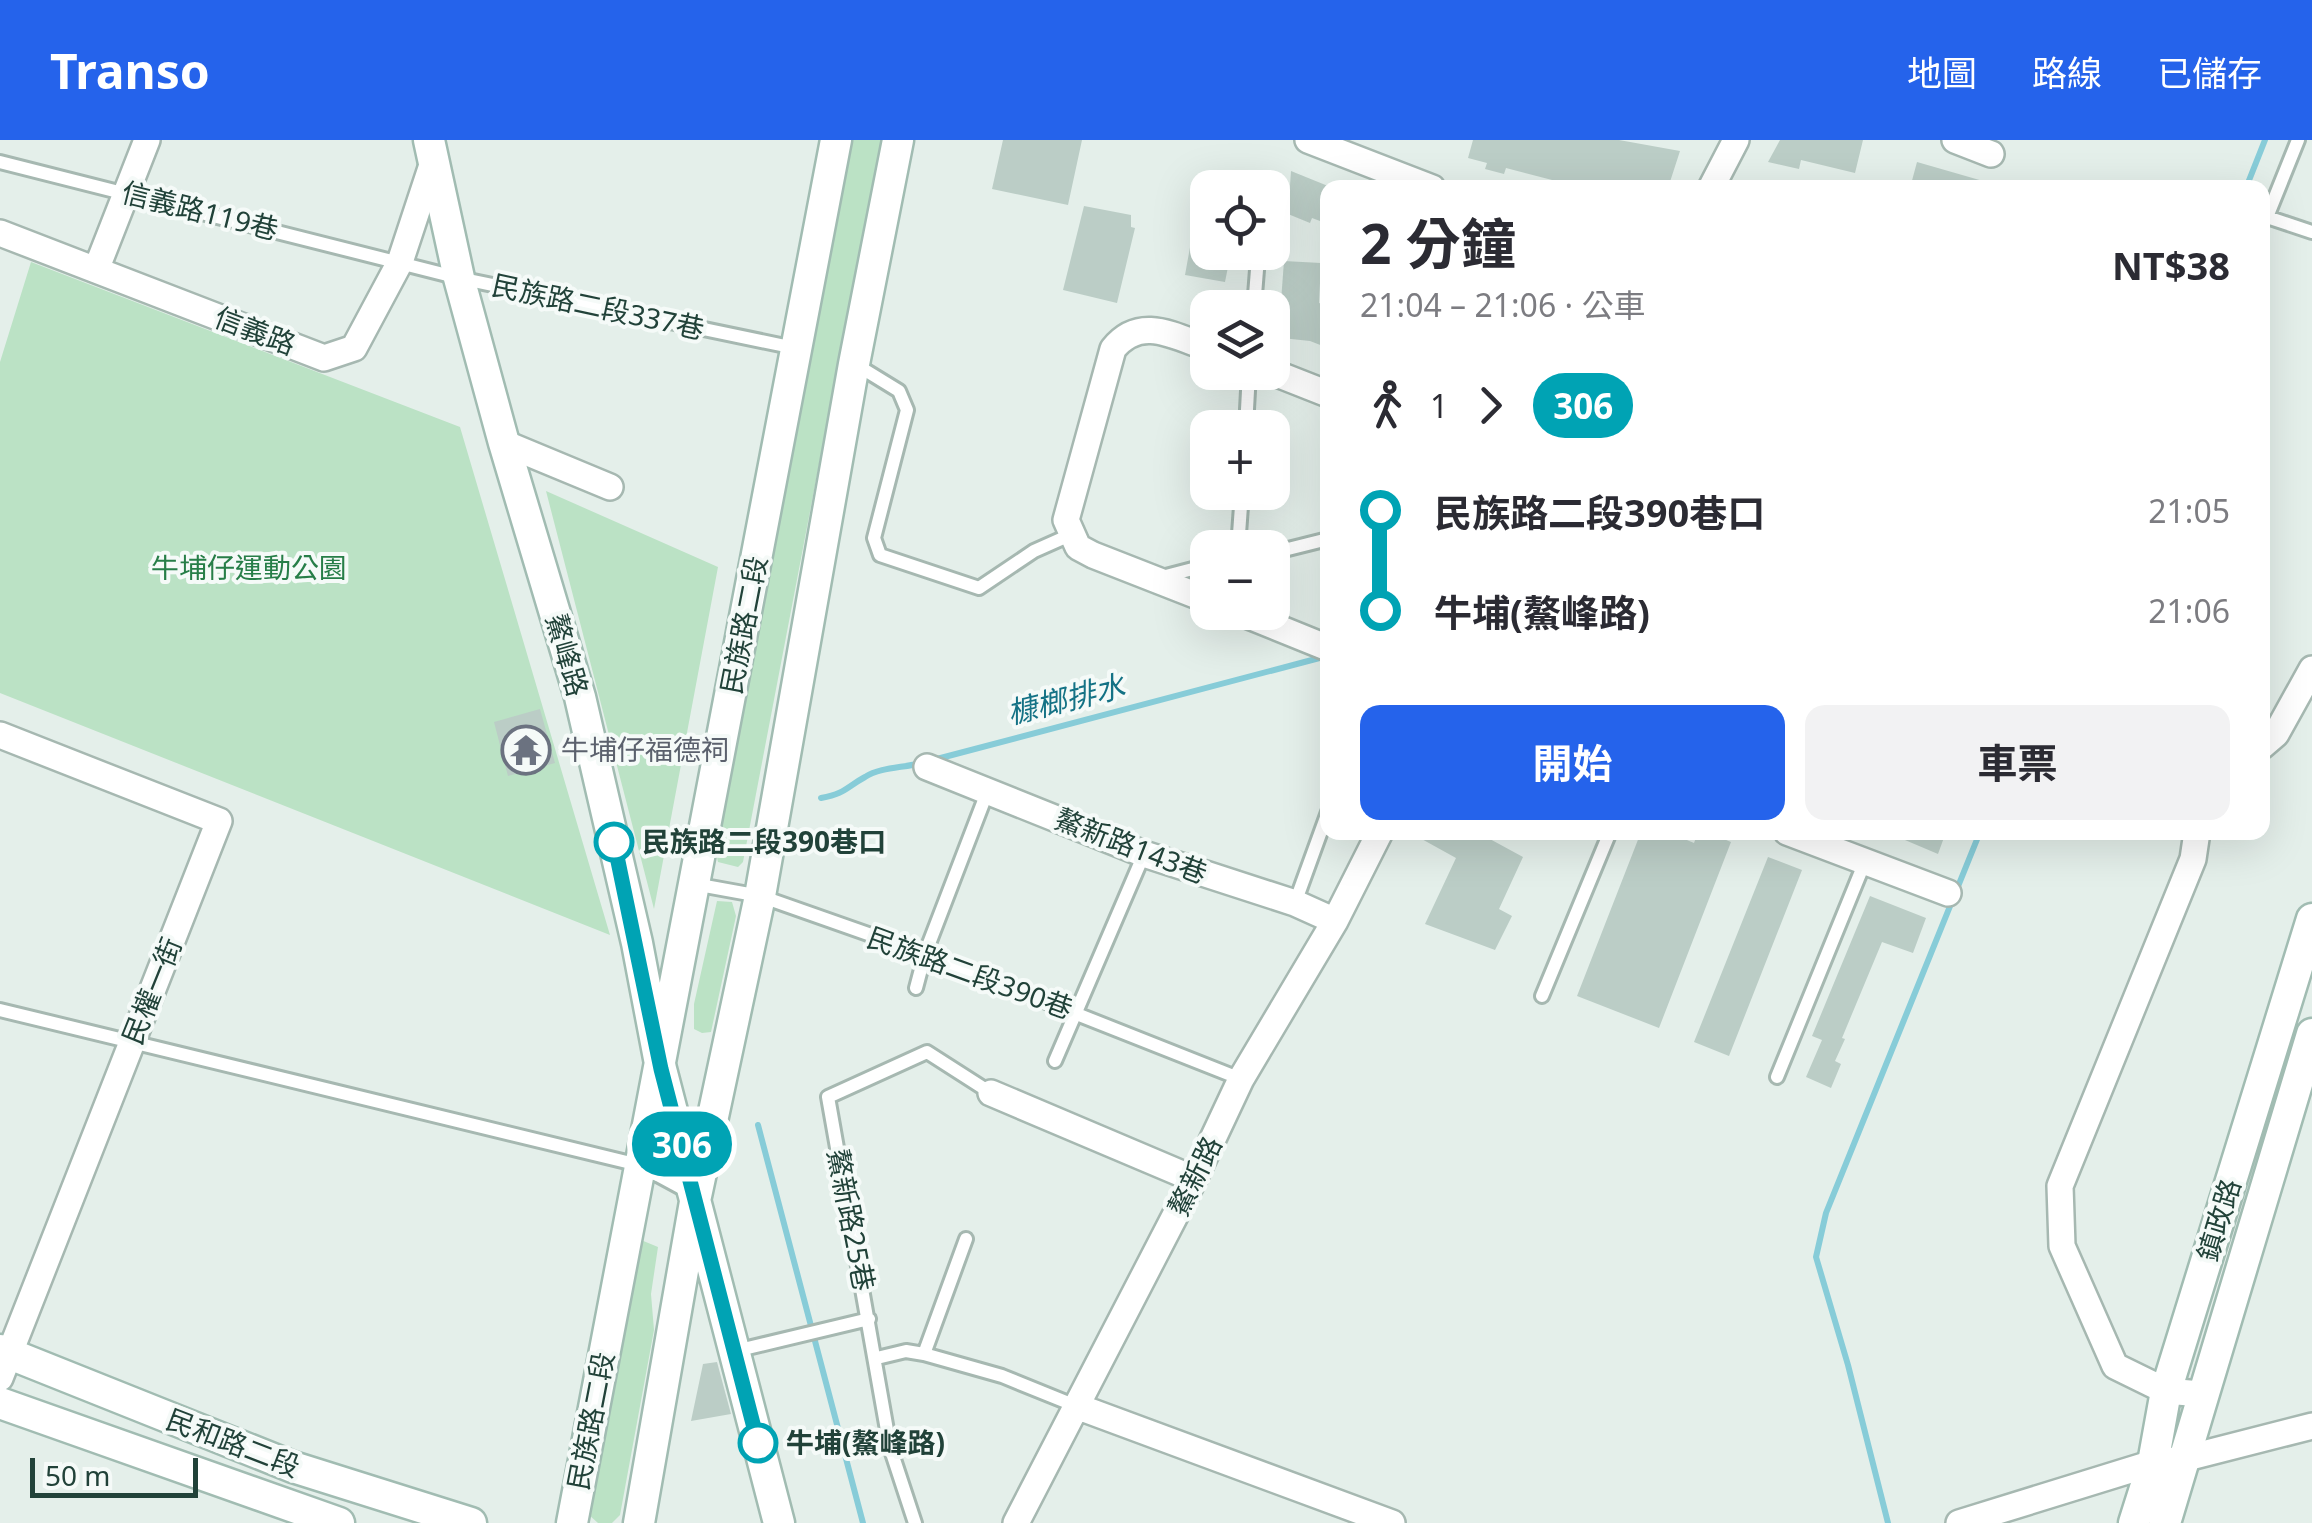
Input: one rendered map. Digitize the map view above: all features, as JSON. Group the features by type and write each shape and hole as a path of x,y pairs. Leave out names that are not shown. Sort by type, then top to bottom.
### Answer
{"street":[{"path":"96,270 147,140"},
{"name":"民族路二段","path":"572,1523 836,140"},
{"path":"638,1523 696,1196 760,896 854,364 898,140"},
{"path":"1308,140 1411,180"},
{"path":"1716,180 1736,140"},
{"path":"1956,140 1991,154"},
{"name":"信義路","path":"0,234 324,358 354,348 400,262 435,146"},
{"name":"鰲峰路","path":"435,146 459,278 580,697 637,942 661,1069 778,1523"},
{"path":"1190,342 1146,328 1122,337 1113,348 1066,520 1078,547 1190,593"},
{"path":"1290,379 1320,391"},
{"path":"504,442 610,488"},
{"path":"1283,630 1320,645"},
{"path":"2270,739 2312,669"},
{"name":"民權一街","path":"1,739 220,821 3,1361"},
{"name":"鰲新路143巷","path":"928,768 1144,854 1336,920"},
{"name":"鰲新路","path":"1016,1523 1242,1080 1336,920 1376,840"},
{"path":"1806,840 1948,893"},
{"path":"2196,840 2193,860 2060,1186 2062,1246 2115,1366 2166,1391 2201,1394"},
{"name":"鎮政路","path":"2134,1523 2153,1463 2166,1391 2312,919"},
{"name":"鎮政路","path":"2164,1523 2201,1394 2301,1108 2312,1034"},
{"path":"991,1093 1194,1179"},
{"name":"民和路二段","path":"3,1361 294,1468 471,1523"},
{"name":"民和路二段","path":"0,1403 340,1523"},
{"path":"1076,1406 1392,1523"},
{"path":"1959,1523 2153,1463 2184,1459 2312,1426"}],"lane":[{"path":"2270,210 2298,140"},
{"name":"信義路119巷","path":"0,162 400,262"},
{"path":"2270,218 2312,232"},
{"name":"民族路二段337巷","path":"400,262 459,278 798,348"},
{"path":"854,364 899,391 908,410 874,538 880,554 979,588 1034,551 1070,535"},
{"path":"1290,548 1320,541"},
{"path":"1153,579 1190,570"},
{"path":"916,988 925,954 988,790"},
{"path":"1295,903 1320,834"},
{"path":"1542,996 1607,840"},
{"path":"1055,1061 1144,854"},
{"path":"1777,1077 1864,864"},
{"name":"民族路二段390巷","path":"694,884 760,896 925,954 1242,1080"},
{"path":"0,1010 638,1165 696,1196"},
{"name":"鰲新路25巷","path":"914,1523 890,1447 828,1097 927,1052 991,1093"},
{"path":"924,1354 966,1239"},
{"path":"735,1351 869,1320"},
{"path":"877,1358 906,1351 924,1354 1002,1376 1076,1406"}],"green space":[{"path":"852,140 881,140 743,862 738,867 718,862 716,853"},
{"name":"牛埔仔運動公園","path":"31,262 460,427 610,935 0,693 0,362"},
{"path":"546,491 718,567 654,909"},
{"path":"717,901 732,902 736,916 711,1032 702,1033 694,1029 694,1004"},
{"path":"641,1240 658,1247 651,1294 654,1330 620,1515 612,1523 598,1523 589,1515"}],"building":[{"path":"1003,140 1082,140 1068,205 992,189"},
{"path":"1473,140 1619,140 1680,151 1671,180 1552,180 1506,168 1504,174 1485,169 1487,163 1468,158"},
{"path":"1780,140 1863,140 1855,173 1801,160 1799,169 1768,162"},
{"path":"1917,162 1980,180 1912,180"},
{"path":"1291,171 1320,183 1320,221 1312,218 1310,223 1290,215"},
{"path":"1084,206 1131,215 1131,227 1135,228 1117,303 1063,290"},
{"path":"1190,247 1190,270 1227,270 1225,282 1185,275"},
{"path":"1290,261 1320,263 1320,345 1290,339 1290,290 1282,290 1283,270 1290,270"},
{"name":"牛埔仔福德祠","path":"540,709 555,763 508,776 494,722"},
{"path":"1423,840 1492,840 1523,857 1499,909 1512,916 1495,950 1425,924 1456,858"},
{"path":"1638,840 1731,842 1659,1028 1577,996"},
{"path":"1905,840 1943,840 1938,854"},
{"path":"1768,857 1802,870 1729,1056 1694,1042"},
{"path":"1870,896 1926,918 1913,953 1882,942 1842,1038 1845,1039 1835,1061 1841,1064 1831,1088 1806,1077 1822,1040 1812,1036"},
{"path":"717,1362 731,1414 691,1421 703,1364"}],"waterway":[{"name":"槺榔排水","path":"2249,180 2265,140"},
{"name":"槺榔排水","path":"933,760 1320,658"},
{"name":"槺榔排水","path":"821,798 841,792 878,771 921,763"},
{"path":"1888,1523 1816,1257 1826,1213 1977,840"},
{"name":"槺榔排水","path":"758,1125 863,1523"}],"bus line":[{"name":"306","path":"614,842 661,1069 758,1443"}],"place":[{"name":"牛埔仔福德祠","path":"526,750"},
{"name":"民族路二段390巷口","path":"614,842"},
{"name":"牛埔(鰲峰路)","path":"758,1443"}]}
